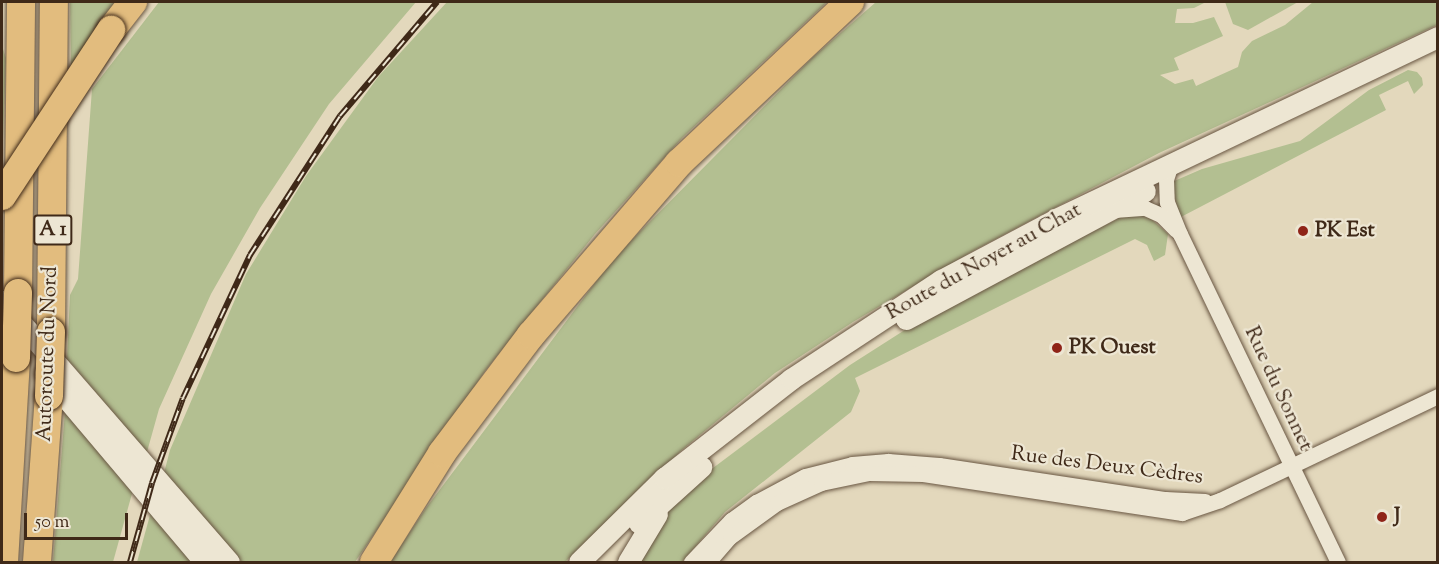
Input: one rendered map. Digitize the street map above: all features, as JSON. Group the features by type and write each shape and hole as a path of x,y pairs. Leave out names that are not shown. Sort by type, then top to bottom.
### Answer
{"highway":[{"name":"Autoroute du Nord","path":"4,562 16,358 10,297 21,2"},
{"name":"Autoroute du Nord","path":"37,562 49,396 51,332 54,2"},
{"path":"2,196 111,30 133,2"},
{"path":"374,562 442,453 531,335 680,163 850,2"}],"street":[{"name":"Route du Noyer au Chat","path":"598,562 689,476 811,382 916,312 1111,210 1169,172 1437,37"},
{"name":"Route du Noyer au Chat","path":"579,562 664,478 791,379 941,280 1056,219 1169,172 1437,48"},
{"name":"Rue du Sonnet","path":"1169,172 1167,202 1180,234 1338,562"},
{"name":"Rue du Sonnet","path":"1111,210 1145,208 1161,215 1180,234"},
{"path":"10,297 229,562"},
{"path":"2,321 205,562"},
{"path":"1220,500 1437,396"},
{"name":"Rue des Deux Cèdres","path":"691,562 731,520 756,502 805,476 852,464 888,461 939,465 1165,500 1220,500"},
{"name":"Rue des Deux Cèdres","path":"708,562 730,537 777,503 821,483 869,473 923,474 1182,513 1220,500"},
{"path":"628,562 649,524 689,476"}],"green space":[{"path":"70,2 122,2 71,69"},
{"path":"159,2 416,2 329,104 260,208 211,294 159,409 147,452 67,359 70,295 78,279 92,89"},
{"path":"447,2 827,2 683,137 595,234 485,371 355,562 242,562 164,473 170,450 246,274 306,176 378,77"},
{"path":"876,2 1206,2 1194,8 1177,9 1175,23 1193,23 1214,17 1223,36 1174,58 1179,70 1160,75 1175,84 1193,79 1196,86 1238,67 1242,52 1252,41 1285,25 1313,2 1437,2 1437,25 1159,153 973,251 853,322 775,373 683,449 565,562 390,562 426,508 613,259 811,59"},
{"path":"1225,2 1298,2 1248,30 1233,24"},
{"path":"2,46 6,58 2,167"},
{"path":"1408,70 1417,72 1422,78 1423,85 1414,94 1408,81 1379,95 1386,110 1179,218 1172,182 1202,169 1300,141 1369,90"},
{"path":"1129,213 1150,218 1168,234 1165,255 1154,261 1147,245 1135,239 855,378 860,391 851,412 725,512 682,562 637,562 671,508 701,477 850,365 922,319"},
{"path":"65,411 133,490 113,562 53,562"},
{"path":"152,508 191,562 137,562"}],"railway":[{"path":"130,562 152,483 183,398 250,255 340,116 437,2"}],"place":[{"name":"PK Est","path":"1303,231"},
{"name":"PK Ouest","path":"1057,348"},
{"name":"J","path":"1382,517"}]}
